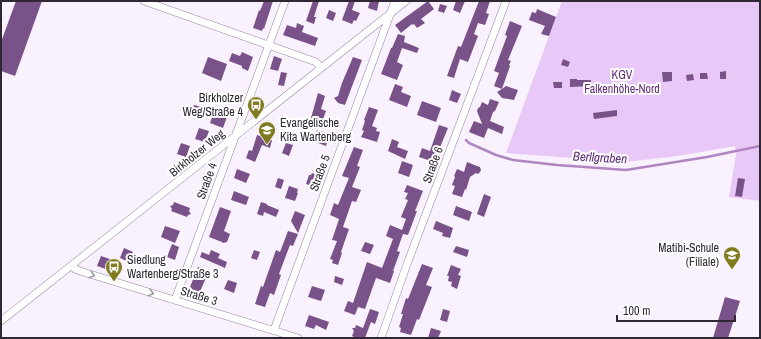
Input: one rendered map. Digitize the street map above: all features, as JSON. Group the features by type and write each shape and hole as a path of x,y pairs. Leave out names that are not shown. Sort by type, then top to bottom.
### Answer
{"street":[{"path":"144,1 316,62 321,68"},
{"name":"Straße 4","path":"175,300 285,1"},
{"name":"Straße 5","path":"274,330 395,1"},
{"name":"Birkholzer Weg","path":"1,321 406,1"},
{"name":"Straße 6","path":"381,338 506,1"},
{"name":"Straße 3","path":"72,265 80,271 298,338"}],"green space":[{"name":"KGV Falkenhöhe-Nord","path":"562,1 760,1 760,201 729,197 736,154 735,146 678,156 625,162 506,153"}],"building":[{"path":"16,1 42,1 15,76 1,71 1,42"},
{"path":"264,1 273,1 262,31 253,28 259,10 260,11"},
{"path":"313,1 319,1 314,17 316,17 314,24 306,21"},
{"path":"349,1 355,1 352,10 360,13 356,21 354,20 352,24 342,20"},
{"path":"370,1 379,1 377,11 368,8"},
{"path":"428,1 434,9 421,19 425,23 417,28 414,24 412,24 401,33 395,25"},
{"path":"456,1 465,1 460,13 453,10"},
{"path":"479,1 490,1 486,13 489,14 485,25 478,23 474,34 478,36 468,62 460,59 454,78 447,76 458,46 461,47"},
{"path":"440,4 447,6 444,13 438,11"},
{"path":"537,9 556,17 549,36 541,34 545,26 529,20 532,12 536,13"},
{"path":"329,10 336,13 333,21 326,18"},
{"path":"510,21 522,26 508,60 511,61 510,66 502,89 494,86 499,73 494,71 507,36 505,35"},
{"path":"297,23 304,26 302,32 318,38 315,46 283,35 287,25 296,28"},
{"path":"398,34 405,36 404,42 419,48 417,53 402,48 397,62 403,65 397,80 381,74"},
{"path":"242,52 253,57 248,71 242,68 242,66 229,61 232,53 240,56"},
{"path":"274,56 282,59 278,71 270,69"},
{"path":"208,57 227,64 221,81 202,73"},
{"path":"353,57 362,60 345,105 338,103 334,98 338,96"},
{"path":"563,59 570,62 568,67 561,65"},
{"path":"726,71 726,79 720,79 720,72"},
{"path":"281,72 287,73 284,86 278,85"},
{"path":"662,72 672,72 672,81 663,82"},
{"path":"700,73 707,73 708,79 700,79"},
{"path":"693,74 694,80 687,81 686,75"},
{"path":"570,79 591,80 591,86 570,87"},
{"path":"553,82 562,82 562,88 554,88"},
{"path":"395,84 403,87 401,92 411,96 407,107 389,100"},
{"path":"506,86 518,90 514,100 502,98 497,92"},
{"path":"452,90 461,94 457,103 449,100"},
{"path":"211,91 218,94 215,103 208,100"},
{"path":"318,93 325,96 321,109 326,111 322,122 311,118"},
{"path":"490,99 499,102 490,121 504,127 502,134 488,128 484,138 469,132 474,121 482,124 477,111 482,102 488,105"},
{"path":"422,101 441,108 436,122 417,115"},
{"path":"194,105 201,107 198,114 192,111"},
{"path":"369,107 378,110 372,126 377,128 376,131 380,132 377,142 361,137 364,131 362,130 364,120"},
{"path":"617,110 617,116 594,119 593,113"},
{"path":"214,112 227,117 223,128 210,123"},
{"path":"439,125 448,128 434,162 419,157 422,148 430,151"},
{"path":"199,128 209,131 205,142 195,139"},
{"path":"317,130 330,134 328,139 329,141 327,142 326,146 313,141"},
{"path":"257,135 272,140 270,148 262,145 255,162 246,158 249,150 252,151"},
{"path":"392,139 399,142 397,147 408,151 405,159 388,151"},
{"path":"181,143 190,146 186,157 177,154"},
{"path":"286,143 293,145 289,156 282,153"},
{"path":"354,147 363,150 357,166 360,167 352,187 361,190 356,202 352,201 343,227 349,229 338,265 332,263 333,260 330,259 337,241 332,240 339,219 330,215 334,203 338,205 349,178 342,176"},
{"path":"402,161 413,165 409,177 398,173"},
{"path":"467,162 480,167 481,170 478,174 476,173 470,177 462,197 452,194 455,186 452,185 457,169 464,172"},
{"path":"237,169 250,174 246,183 234,178"},
{"path":"312,173 319,176 315,187 306,184 309,175"},
{"path":"278,178 284,180 281,189 275,187"},
{"path":"738,178 745,179 742,197 735,196"},
{"path":"407,185 423,191 408,235 403,234 397,251 400,252 390,283 376,278 365,309 358,307 355,315 344,311 348,301 353,303 367,262 382,268 393,239 386,236 390,225 402,230 406,219 401,217 408,200 405,199 408,193 404,192"},
{"path":"289,186 298,189 295,201 285,198"},
{"path":"234,191 249,197 246,205 231,200"},
{"path":"484,194 491,197 484,217 477,214"},
{"path":"174,202 190,208 189,211 191,214 187,217 171,211 172,209 170,206 173,205"},
{"path":"261,202 279,210 276,217 264,212 263,216 257,214"},
{"path":"456,206 472,212 469,221 453,215"},
{"path":"220,207 231,211 224,231 230,234 227,242 223,243 209,237"},
{"path":"295,211 305,215 298,233 291,221"},
{"path":"436,221 453,228 450,238 442,236 443,233 433,229"},
{"path":"165,226 180,231 175,243 161,237"},
{"path":"288,231 298,234 293,246 290,245 279,274 281,275 274,295 270,293 265,307 255,304 261,286 263,287 276,250 280,252"},
{"path":"365,242 374,245 370,254 361,251"},
{"path":"172,244 179,247 175,260 167,257"},
{"path":"456,246 469,250 467,257 453,252"},
{"path":"124,248 133,252 129,262 120,258"},
{"path":"211,250 220,254 218,258 227,262 225,268 200,257 202,252 209,255"},
{"path":"254,250 260,252 257,260 251,258"},
{"path":"101,256 113,260 109,270 97,266"},
{"path":"422,264 433,268 426,285 432,287 419,320 417,319 411,335 400,332 401,328 399,327 403,314 401,314 406,298 408,299"},
{"path":"451,265 461,269 458,275 461,276 457,289 451,286 452,282 448,281 449,276 447,276"},
{"path":"198,267 209,271 198,296 188,292"},
{"path":"335,276 344,279 342,285 334,282"},
{"path":"228,280 237,283 234,293 224,289"},
{"path":"312,286 325,290 321,301 308,297"},
{"path":"725,297 740,301 728,338 713,338"},
{"path":"370,309 379,312 375,324 371,322 365,338 356,338 352,336 354,331 352,328 355,328 356,325 363,328"},
{"path":"443,309 450,311 447,322 440,320"},
{"path":"309,315 329,322 326,330 316,325 314,329 305,326"},
{"path":"431,328 441,331 438,338 428,338"}],"waterway":[{"name":"Berllgraben","path":"466,140 469,143 496,155 513,160 626,170 707,157 760,146"}],"place":[{"name":"Birkholzer Weg/Straße 4","path":"256,120"},
{"name":"Evangelische Kita Wartenberg","path":"267,145"},
{"name":"Matibi-Schule (Filiale)","path":"732,270"},
{"name":"Siedlung Wartenberg/Straße 3","path":"114,282"}]}
